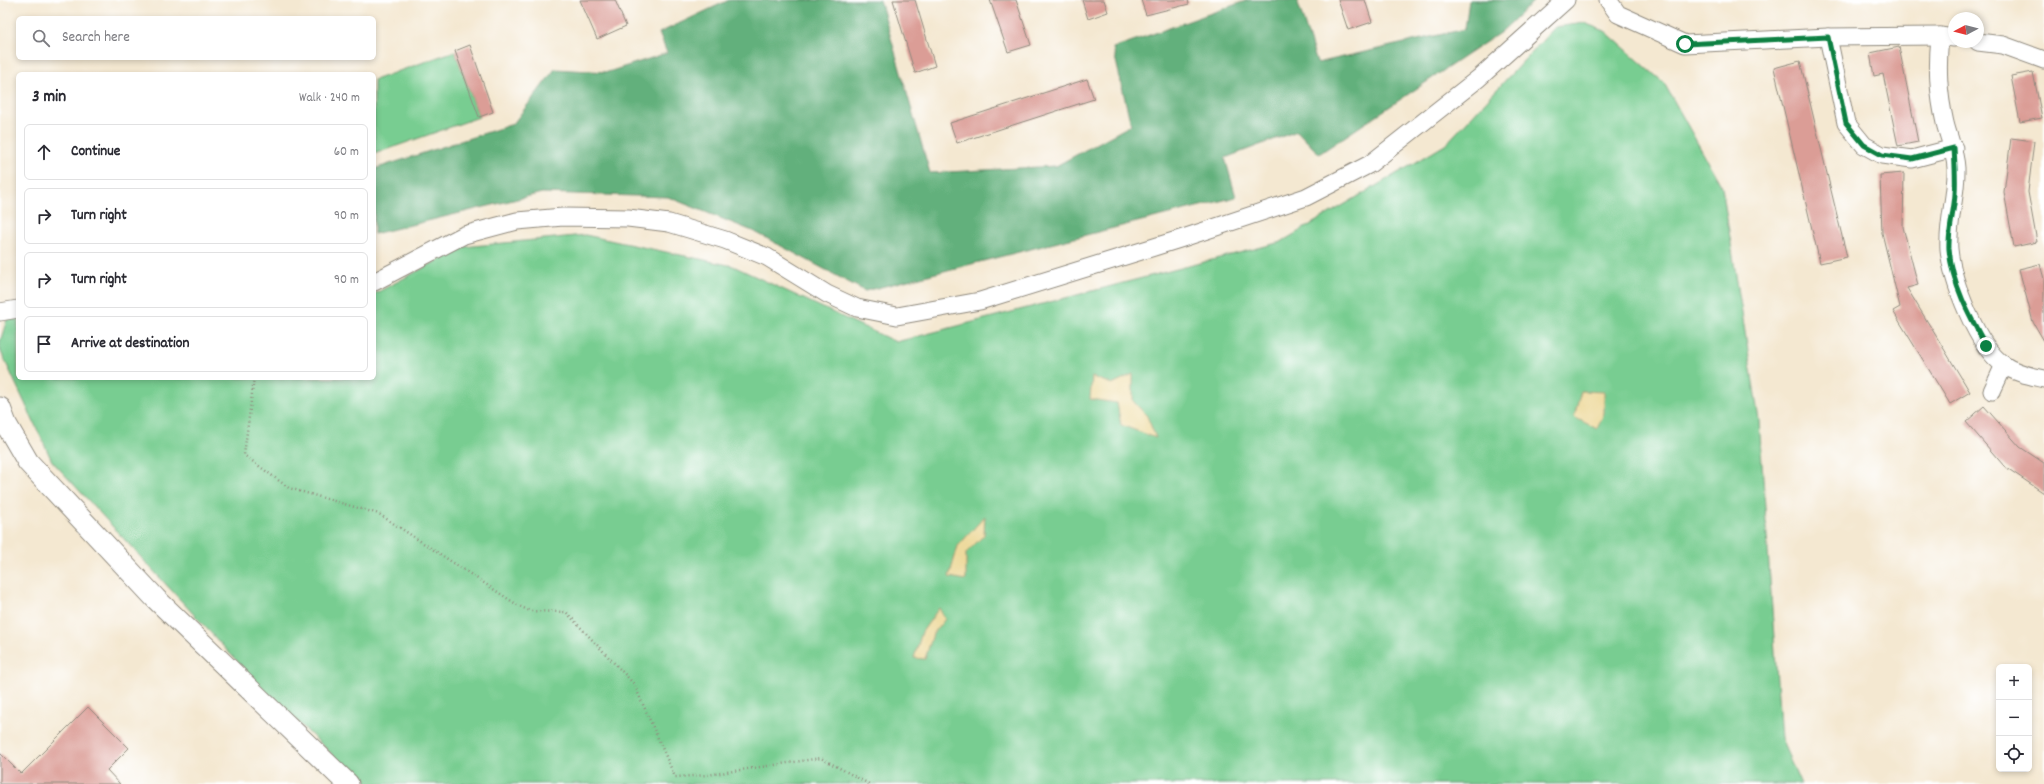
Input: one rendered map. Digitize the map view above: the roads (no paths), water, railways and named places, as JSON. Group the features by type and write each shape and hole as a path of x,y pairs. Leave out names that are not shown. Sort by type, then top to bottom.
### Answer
{"street":[{"path":"376,281 464,235 517,221 563,217 628,218 669,222 725,240 767,256 827,294 857,308 897,316 980,301 1180,239 1306,197 1370,164 1479,78 1566,0"},
{"path":"1608,0 1618,14 1685,44 1828,37 1947,37 1938,82 1946,126 1954,148 1956,168 1955,195 1949,248 1953,274 1966,308 1986,346 2004,365 2028,375 2044,379"},
{"path":"1828,37 1846,123 1864,145 1882,155 1912,159 1954,148"},
{"path":"1984,43 2003,45 2044,60"},
{"path":"0,312 16,309"},
{"path":"1992,391 2004,365"},
{"path":"0,408 6,424 34,467 156,599 348,784"}]}
